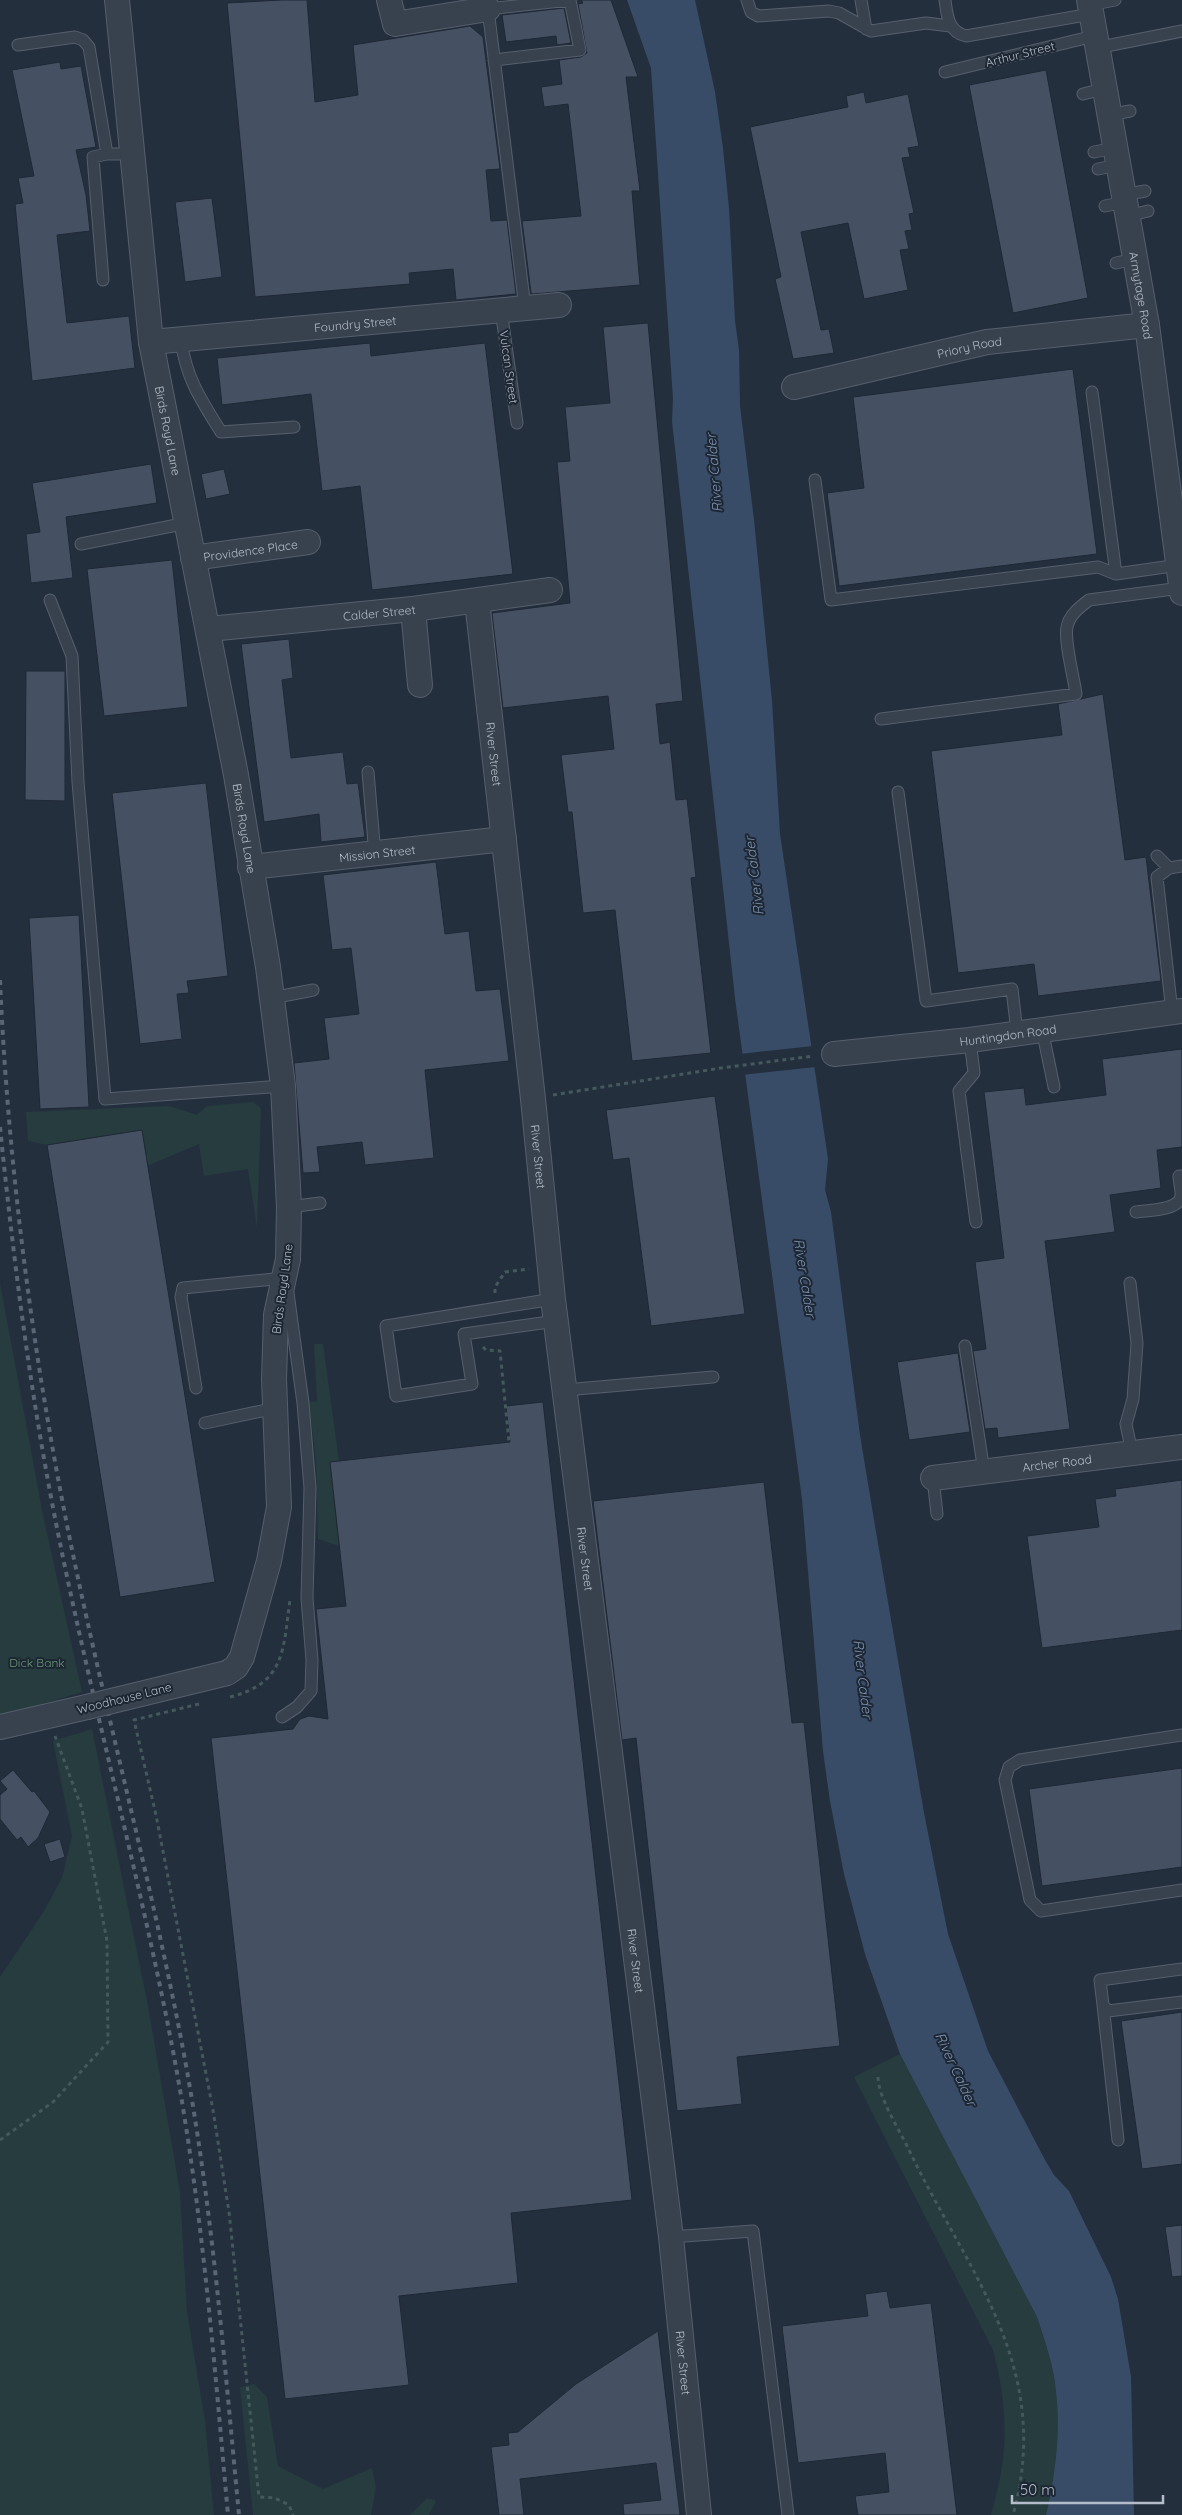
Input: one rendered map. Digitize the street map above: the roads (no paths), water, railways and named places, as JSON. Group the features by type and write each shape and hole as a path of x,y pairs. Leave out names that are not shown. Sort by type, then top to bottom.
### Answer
{"street":[{"name":"Birds Royd Lane","path":"117,0 151,342 236,775 272,998 283,1086 289,1207 286,1278 276,1315 274,1379 280,1489 278,1515 269,1561 234,1665"},
{"path":"389,0 395,24 488,9"},
{"name":"Armytage Road","path":"1092,21 1093,91 1119,113 1106,158 1129,204 1126,261 1147,325 1177,510 1182,593"},
{"name":"Foundry Street","path":"151,342 559,305"},
{"name":"Priory Road","path":"794,387 987,342 1147,325"},
{"name":"Providence Place","path":"193,558 308,542"},
{"name":"Calder Street","path":"208,629 413,609 550,590"},
{"name":"River Street","path":"477,601 533,1099 554,1310 671,2236 699,2515"},
{"path":"413,609 420,685"},
{"name":"Mission Street","path":"250,867 504,840"},
{"name":"Huntingdon Road","path":"834,1054 970,1040 1177,1011"},
{"name":"Archer Road","path":"933,1478 1182,1447"},
{"name":"Woodhouse Lane","path":"0,1727 50,1716 234,1665"}],"lane":[{"path":"494,60 580,50 570,0 488,9 494,60 525,308"},
{"path":"747,0 751,12 758,16 829,11 839,13 866,29 874,31 926,23 950,26 961,35 971,36 1092,21 1115,0"},
{"path":"861,0 866,29"},
{"path":"945,0 950,26"},
{"name":"Arthur Street","path":"945,72 1092,21 1182,31"},
{"path":"18,45 75,37 82,40 89,47 107,154"},
{"path":"103,280 92,157 107,154 132,154"},
{"name":"Vulcan Street","path":"501,310 517,423"},
{"path":"181,340 184,360 193,387 221,432 294,427"},
{"path":"1092,392 1116,574"},
{"path":"815,480 830,600 1098,567 1116,574 1181,581"},
{"path":"81,544 187,523"},
{"path":"881,719 1076,694 1066,632 1069,620 1078,608 1089,600 1181,581"},
{"path":"50,600 72,656 78,782 105,1099 283,1086"},
{"path":"368,772 375,855"},
{"path":"898,792 926,1001 1012,989 1017,1032"},
{"path":"1157,856 1169,868"},
{"path":"1177,1011 1157,877 1169,868 1182,866"},
{"path":"272,998 313,990"},
{"path":"1042,1029 1054,1087"},
{"path":"970,1040 974,1073 958,1091 976,1222"},
{"path":"1136,1212 1167,1207 1176,1203 1181,1196 1179,1176 1182,1176"},
{"path":"289,1207 320,1203"},
{"path":"196,1388 181,1298 183,1288 286,1278 303,1403 310,1488 308,1598 312,1660 311,1691 297,1707 282,1717"},
{"path":"1130,1282 1137,1342 1133,1399 1126,1424 1132,1453"},
{"path":"554,1310 464,1334 472,1384 396,1396 386,1326 475,1312 554,1310"},
{"path":"965,1346 984,1472"},
{"path":"565,1390 714,1377"},
{"path":"205,1423 276,1408"},
{"path":"933,1478 938,1514"},
{"path":"1182,1735 1020,1760 1009,1767 1005,1780 1030,1900 1041,1911 1182,1890"},
{"path":"1118,2140 1100,1980 1182,1969"},
{"path":"1103,2005 1106,2010 1111,2011 1182,2002"},
{"path":"671,2236 753,2231 788,2515"}],"water":[{"name":"River Calder","path":"627,0 695,0 715,92 729,208 735,321 739,350 740,406 754,520 772,701 780,834 828,1159 825,1190 831,1212 860,1435 924,1813 948,1934 988,2051 1045,2160 1054,2175 1069,2191 1111,2277 1118,2299 1131,2377 1134,2515 1046,2515 1054,2470 1058,2423 1055,2383 1043,2335 1037,2317 900,2054 865,1954 844,1874 830,1801 823,1751 802,1499 735,998 672,421 673,399 651,68"}],"railway":[{"path":"0,980 9,1118 16,1187 43,1394 68,1530 156,1919 183,2049 210,2223 239,2515"},
{"path":"0,1127 24,1331 48,1483 86,1663 160,1986 183,2109 206,2282 228,2515"}],"park label":[{"name":"Dick Bank","path":"37,1662"}]}
